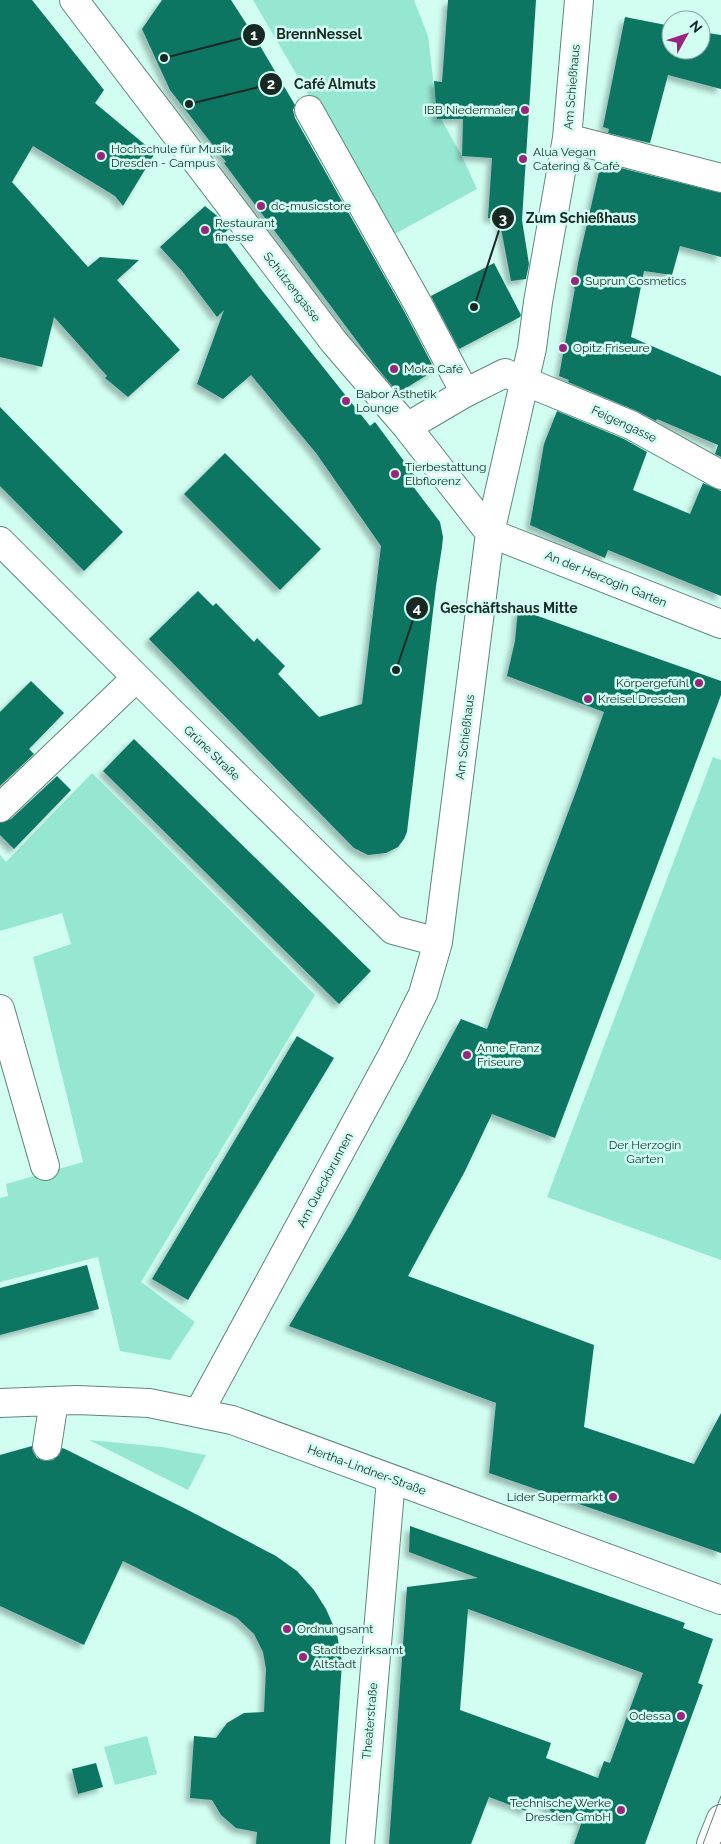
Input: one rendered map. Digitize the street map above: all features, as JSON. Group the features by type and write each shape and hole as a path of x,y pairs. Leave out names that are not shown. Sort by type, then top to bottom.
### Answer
{"street":[{"name":"Schützengasse","path":"74,0 334,342 406,427"},
{"name":"Am Schießhaus","path":"438,942 490,533 532,348 538,302 567,138 579,0"},
{"path":"309,110 418,304 465,393"},
{"path":"567,138 721,178"},
{"path":"490,533 406,427 465,393 505,373 525,380"},
{"name":"Feigengasse","path":"525,380 631,424 721,475"},
{"name":"An der Herzogin Garten","path":"490,533 721,624"},
{"name":"Grüne Straße","path":"0,541 136,678 393,930 438,942"},
{"path":"0,808 136,678"},
{"name":"Am Queckbrunnen","path":"199,1412 393,1054 422,994 438,942"},
{"path":"0,1009 45,1166"},
{"name":"Hertha-Lindner-Straße","path":"0,1402 77,1400 149,1403 232,1420 721,1600"},
{"path":"46,1446 54,1401"},
{"name":"Theaterstraße","path":"360,1844 391,1479"},
{"path":"712,1844 721,1819"}],"green space":[{"path":"253,0 414,0 428,36 437,112 462,156 477,189 391,236"},
{"name":"Der Herzogin Garten","path":"713,757 721,760 721,1260 547,1197"},
{"path":"92,773 315,995 141,1282 195,1322 170,1360 120,1351 98,1257 0,1282 0,1198 8,1196 6,1184 83,1162 33,957 71,944 62,913 0,931 0,855 6,862"},
{"path":"89,1440 162,1447 206,1455 188,1490"},
{"path":"147,1736 157,1774 115,1785 104,1747"}],"building":[{"path":"0,0 32,0 104,90 95,103 155,153 123,206 115,196 33,146 12,182 88,267 100,257 139,260 117,280 180,350 128,397 105,378 107,376 54,317 42,367 0,357"},
{"path":"162,0 231,0 295,105 293,110 295,118 404,311 435,370 398,393 374,364 224,163 226,162 170,90 142,29"},
{"path":"448,0 536,0 522,220 529,264 526,279 511,281 499,218 488,218 492,158 462,156 463,119 437,119 434,81 442,82"},
{"path":"625,17 661,24 661,60 711,60 711,34 721,35 721,89 668,75 650,143 608,133 609,129 603,127"},
{"path":"601,163 721,193 721,257 680,246 672,275 644,271 631,337 721,376 721,457 715,454 718,445 657,419 656,421 568,382 569,380 559,376 578,263"},
{"path":"205,206 221,219 229,229 221,236 260,288 370,426 375,422 418,480 412,485 440,522 443,537 442,547 407,832 398,847 386,853 368,855 354,848 149,639 198,591 213,606 216,603 254,642 257,638 285,666 278,674 319,717 362,704 381,546 316,453 251,375 223,399 197,384 224,310 217,317 182,271 160,247"},
{"path":"494,263 521,315 459,349 431,296"},
{"path":"0,407 123,532 84,571 0,486"},
{"path":"557,411 624,439 647,452 633,490 690,514 703,483 721,491 721,596 608,550 605,558 530,525 544,444"},
{"path":"225,453 321,549 280,590 184,494"},
{"path":"518,609 721,681 721,695 555,1138 492,1114 465,1171 408,1276 594,1345 584,1427 694,1464 721,1413 721,1553 489,1473 496,1403 289,1326 351,1223 461,1019 487,1029 604,712 507,676 515,641"},
{"path":"31,681 64,713 29,749 34,754 0,786 0,712"},
{"path":"134,739 371,971 339,1004 103,771"},
{"path":"57,776 71,790 14,849 0,835 0,823 11,819"},
{"path":"297,1036 334,1058 188,1300 152,1279"},
{"path":"87,1265 99,1309 0,1335 0,1288"},
{"name":"Stadtbezirksamt Altstadt","path":"32,1446 37,1458 45,1461 53,1460 59,1455 62,1448 65,1449 186,1509 276,1556 297,1571 314,1590 326,1609 337,1634 342,1662 330,1844 256,1844 257,1832 236,1828 221,1815 212,1800 190,1798 194,1736 216,1738 227,1723 244,1713 264,1712 266,1669 263,1652 254,1634 237,1618 123,1561 84,1645 0,1606 0,1455"},
{"path":"410,1526 685,1623 683,1628 713,1639 698,1683 703,1685 645,1844 574,1844 582,1821 557,1816 532,1796 526,1811 489,1797 471,1844 389,1844 407,1587 478,1578 409,1552","holes":["468,1609 643,1673 610,1763 604,1761 598,1778 546,1758 551,1743 460,1710"]},
{"path":"96,1763 103,1787 78,1794 72,1769"}],"tram line":[{"path":"703,1844 721,1796"}],"place":[{"name":"BrennNessel","path":"164,58"},
{"name":"Café Almuts","path":"189,104"},
{"name":"IBB Niedermaier","path":"525,110"},
{"name":"Hochschule für Musik Dresden - Campus","path":"101,156"},
{"name":"Alua Vegan Catering & Café","path":"523,159"},
{"name":"dc-musicstore","path":"261,206"},
{"name":"Restaurant finesse","path":"205,230"},
{"name":"Suprun Cosmetics","path":"575,281"},
{"name":"Zum Schießhaus","path":"474,307"},
{"name":"Opitz Friseure","path":"563,348"},
{"name":"Moka Café","path":"394,369"},
{"name":"Babor Ästhetik Lounge","path":"346,401"},
{"name":"Tierbestattung Elbflorenz","path":"395,474"},
{"name":"Geschäftshaus Mitte","path":"396,670"},
{"name":"Körpergefühl","path":"699,683"},
{"name":"Kreisel Dresden","path":"588,699"},
{"name":"Anne Franz Friseure","path":"467,1055"},
{"name":"Lider Supermarkt","path":"613,1497"},
{"name":"Ordnungsamt","path":"287,1629"},
{"name":"Stadtbezirksamt Altstadt","path":"303,1657"},
{"name":"Odessa","path":"681,1716"},
{"name":"Technische Werke Dresden GmbH","path":"621,1810"}]}
